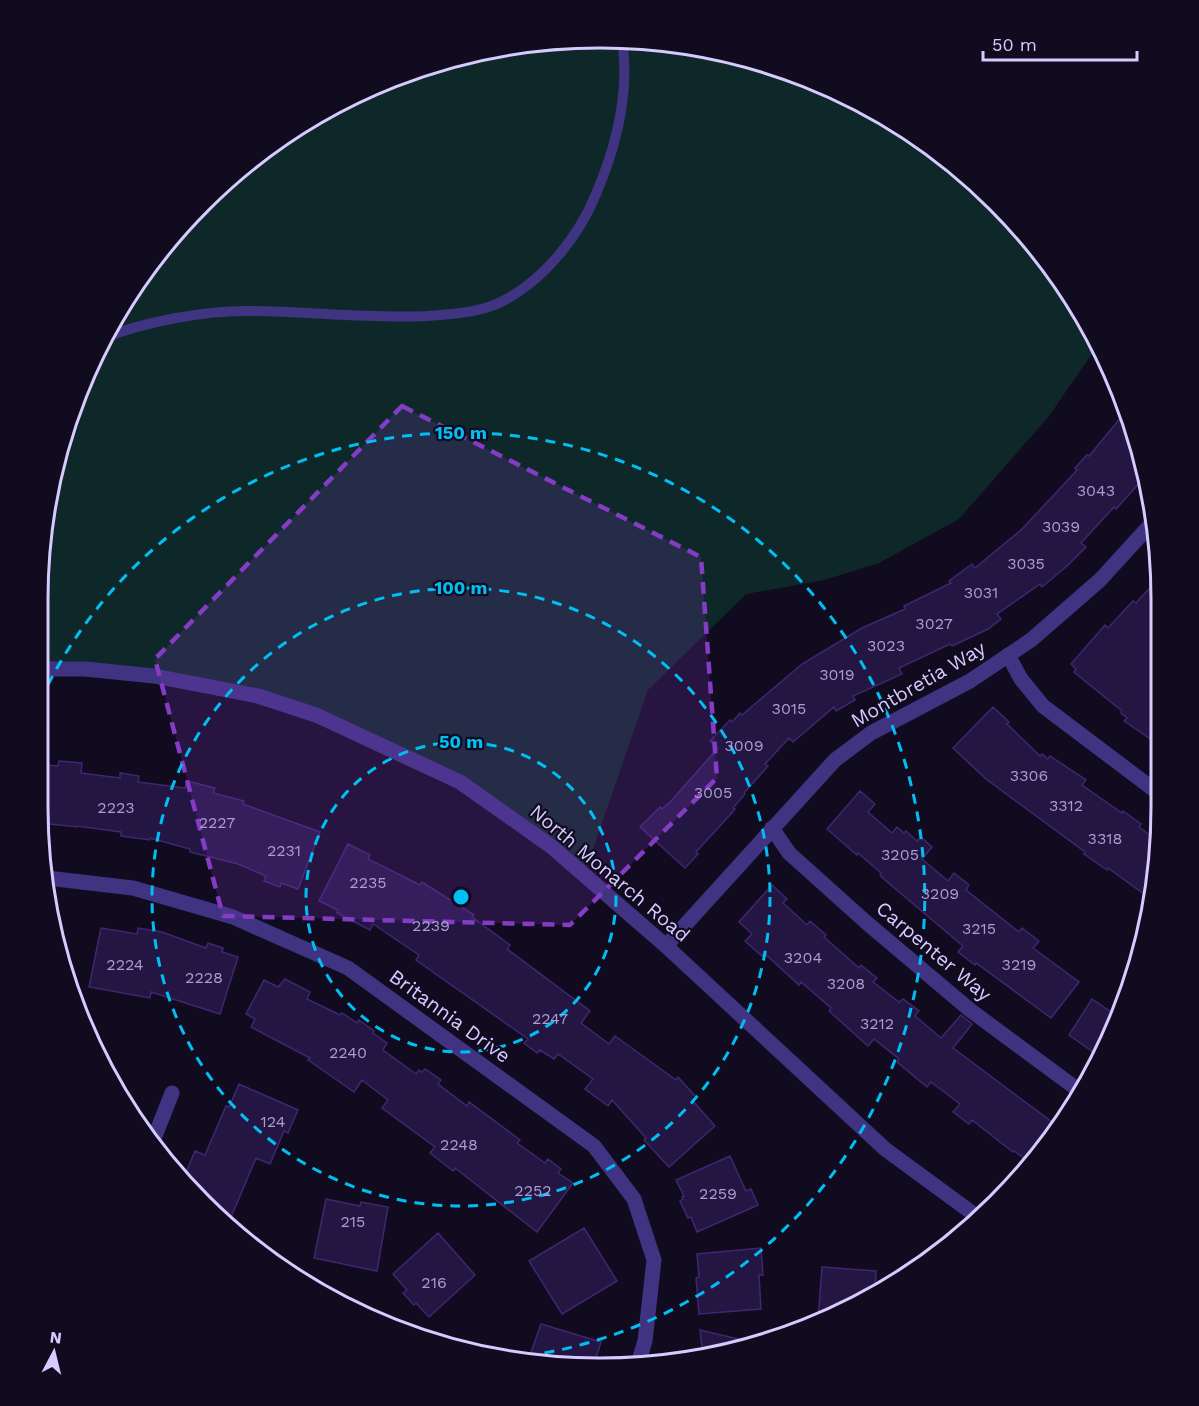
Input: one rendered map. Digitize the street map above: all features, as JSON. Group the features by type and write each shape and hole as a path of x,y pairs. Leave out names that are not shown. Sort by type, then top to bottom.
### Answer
{"street":[{"name":"Montbretia Way","path":"666,946 835,760 871,733 970,681 1031,640 1101,580 1146,530"},
{"path":"1008,655 1021,679 1043,706 1151,787"},
{"name":"North Monarch Road","path":"48,669 85,669 154,676 258,696 346,728 460,782 552,847 666,946 885,1149 972,1213"},
{"name":"Carpenter Way","path":"772,828 789,852 867,923 970,1010 1074,1087"},
{"name":"Britannia Drive","path":"53,879 133,888 233,917 348,968 594,1146 634,1199 654,1260 645,1341 640,1357"},
{"path":"156,1134 172,1093"}],"lane":[{"path":"118,332 189,317 243,311 402,317 462,314 501,302 533,281 563,249 591,207 611,160 622,112 623,49"}],"highlighted area":[{"path":"402,406 701,557 717,778 570,925 223,916 155,659"}],"green space":[{"path":"563,49 636,49 671,53 707,59 777,77 811,90 875,122 906,141 963,185 1014,236 1037,264 1058,293 1092,353 1049,416 959,519 879,563 824,580 746,594 648,690 584,875 460,782 258,696 48,670 49,563 59,492 77,422 90,388 122,324 162,264 210,210 264,162 324,122 388,90 457,67 492,59"}],"building":[{"path":"1120,418 1138,484 1081,543 1086,547 1042,587 1040,584 997,614 1001,619 988,629 899,668 902,674 853,696 855,700 836,711 834,707 793,742 789,738 765,764 768,766 744,793 733,808 735,809 696,852 698,854 685,868 640,827 660,807 662,809 671,801 718,748 710,741 730,720 732,722 740,713 742,715 802,664 862,628 905,609 904,606 951,583 949,581 972,564 975,568 1021,530 1077,470 1075,468 1087,455 1089,456"},
{"path":"1151,587 1151,739 1124,721 1127,718 1121,713 1122,711 1074,672 1076,669 1071,664 1105,625 1108,628 1133,601 1136,603"},
{"path":"993,707 1040,756 1042,754 1048,759 1050,756 1086,780 1082,785 1141,824 1139,827 1150,835 1143,894 1084,854 1085,852 986,779 953,748"},
{"path":"59,761 82,763 81,773 120,778 120,773 139,776 138,782 185,788 187,781 215,788 213,793 244,801 243,804 320,832 298,889 281,883 280,887 264,881 266,876 238,864 190,852 190,849 150,838 150,840 121,836 121,832 48,824 48,765 58,766"},
{"path":"860,791 875,804 868,812 892,833 897,827 904,833 906,831 917,841 921,837 932,847 922,859 948,881 954,873 969,885 966,890 1019,932 1022,928 1039,941 1033,948 1079,982 1051,1018 958,952 963,946 885,880 880,875 881,873 858,853 857,855 827,829"},
{"path":"348,844 370,855 368,859 420,885 422,882 474,915 472,917 510,945 507,949 590,1011 581,1023 609,1044 615,1036 676,1080 678,1077 696,1097 692,1100 715,1126 669,1167 612,1100 608,1106 585,1089 593,1079 558,1054 554,1059 540,1050 537,1053 524,1043 528,1039 416,960 419,955 373,924 370,930 319,901"},
{"path":"772,885 787,899 783,903 807,925 810,921 826,935 824,937 859,968 861,965 877,978 873,982 899,1002 903,999 919,1011 915,1016 941,1038 961,1015 972,1024 953,1048 1052,1122 1024,1158 972,1120 969,1124 953,1112 960,1104 931,1082 927,1087 897,1062 899,1059 874,1039 868,1046 829,1011 831,1008 801,982 799,985 764,953 762,956 745,941 752,934 739,922"},
{"path":"101,928 137,934 138,928 162,932 206,948 208,943 223,948 222,952 238,957 220,1014 151,992 150,998 89,987"},
{"path":"285,979 310,992 307,999 340,1015 342,1013 357,1023 359,1020 387,1043 383,1050 416,1074 419,1070 422,1072 425,1069 441,1080 438,1084 467,1106 469,1102 520,1140 517,1143 545,1163 548,1159 561,1169 558,1173 573,1183 537,1232 455,1168 453,1171 430,1153 435,1147 382,1108 388,1100 362,1080 354,1092 308,1060 310,1058 251,1027 255,1019 246,1014 264,980 278,987"},
{"path":"1092,999 1111,1012 1093,1052 1069,1035"},
{"path":"239,1084 298,1110 288,1133 284,1131 270,1164 256,1158 231,1217 186,1171 195,1151 205,1155 226,1106 229,1107"},
{"path":"730,1156 746,1191 751,1189 758,1205 697,1232 691,1217 688,1218 680,1201 684,1196 676,1180"},
{"path":"326,1199 360,1206 361,1202 388,1207 377,1271 314,1258"},
{"path":"584,1228 617,1281 562,1314 529,1261"},
{"path":"438,1233 475,1275 429,1317 403,1293 407,1290 393,1274"},
{"path":"761,1248 763,1275 759,1275 761,1309 699,1314 697,1254"},
{"path":"822,1267 876,1271 875,1284 819,1312"},
{"path":"541,1324 601,1342 596,1358 531,1353"},
{"path":"700,1330 740,1339 707,1347 702,1348"}]}
